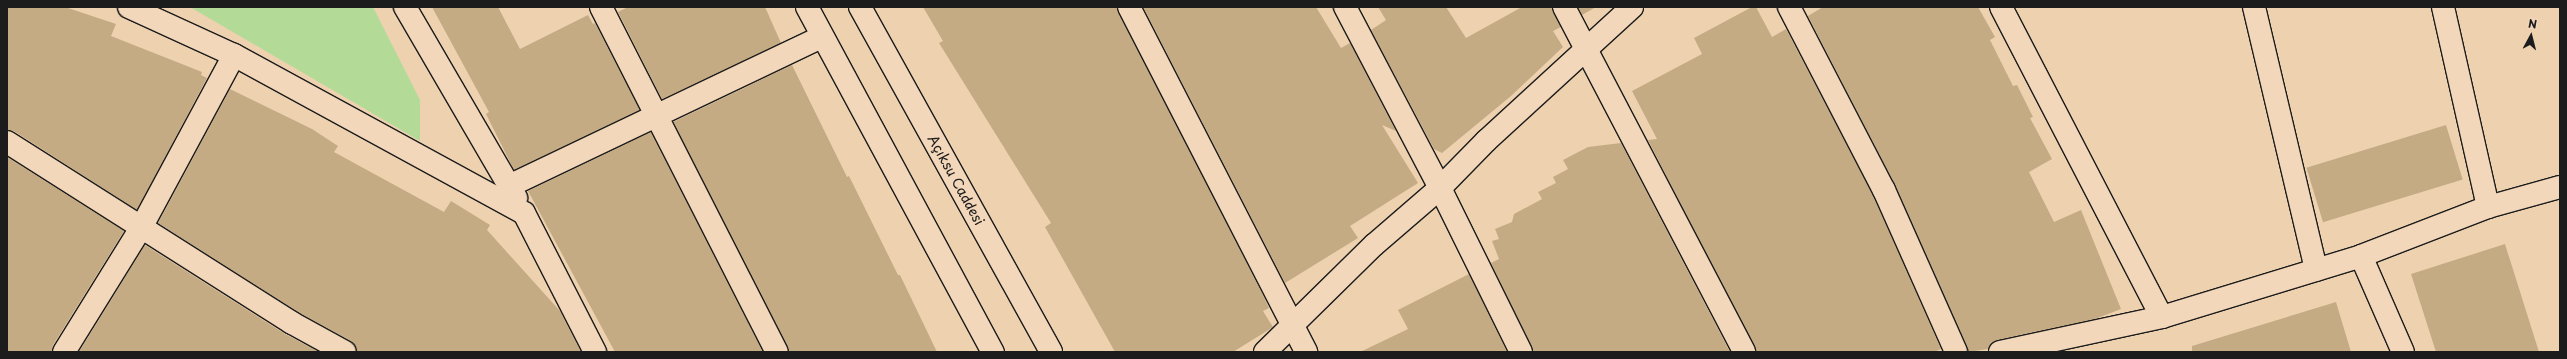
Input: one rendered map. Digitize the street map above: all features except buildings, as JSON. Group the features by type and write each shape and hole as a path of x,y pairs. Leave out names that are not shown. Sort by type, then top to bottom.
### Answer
{"street":[{"path":"129,7 234,55 524,213"},
{"path":"405,7 524,213 595,352"},
{"path":"601,7 777,352"},
{"path":"807,7 993,352"},
{"name":"Açıksu Caddesi","path":"860,7 1052,352"},
{"path":"1129,7 1290,326 1306,352"},
{"path":"1345,7 1440,188 1521,352"},
{"path":"1564,7 1744,352"},
{"path":"1265,352 1374,245 1440,188 1486,141 1632,7"},
{"path":"1789,7 1884,190 1956,352"},
{"path":"2002,7 2162,317"},
{"path":"2254,7 2316,270"},
{"path":"2443,7 2488,207"},
{"path":"509,186 822,37"},
{"path":"64,352 142,226 234,55"},
{"path":"7,142 142,226 292,323 345,352"},
{"path":"2000,352 2162,317 2361,256 2488,207 2560,187"},
{"path":"2361,256 2403,352"}],"green space":[{"path":"190,7 373,7 420,100 420,141"}]}
